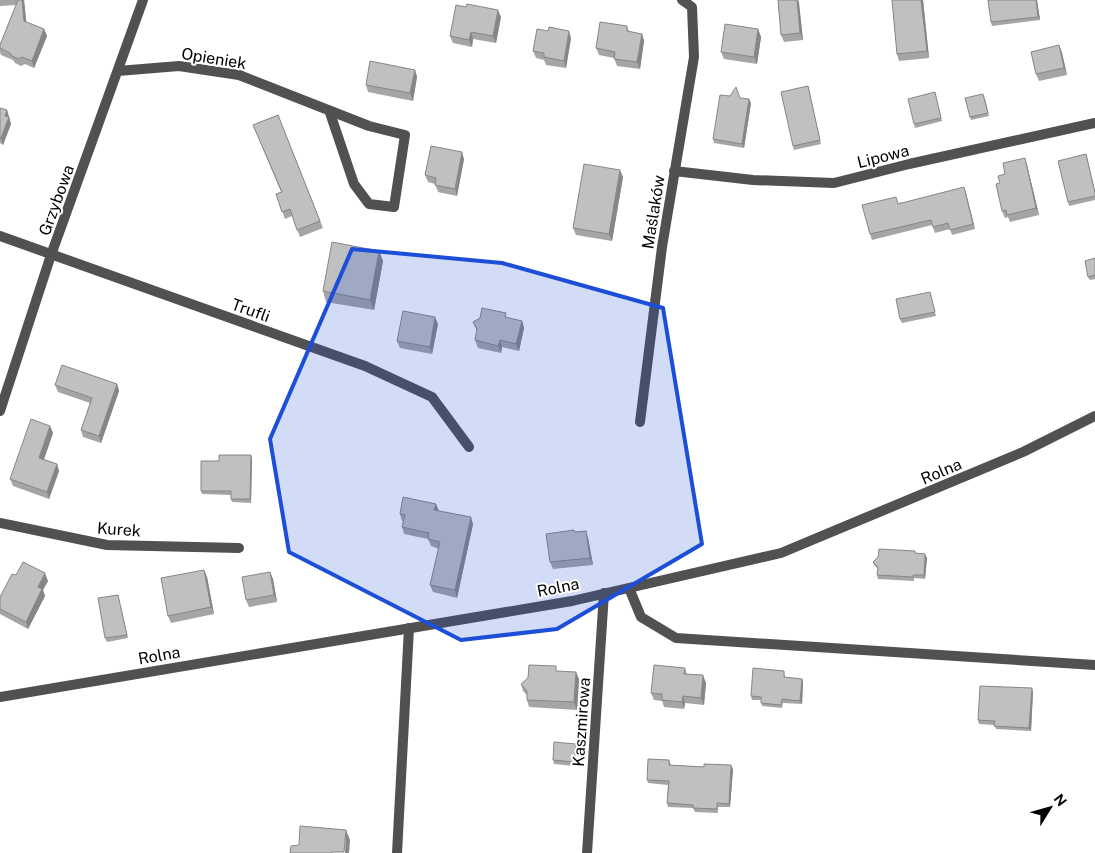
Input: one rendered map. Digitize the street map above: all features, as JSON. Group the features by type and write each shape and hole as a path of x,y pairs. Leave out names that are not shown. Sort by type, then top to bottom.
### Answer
{"street":[{"name":"Grzybowa","path":"0,411 51,255 143,0"},
{"name":"Maślaków","path":"640,422 662,247 694,57 692,7 682,0"},
{"name":"Opieniek","path":"118,71 179,66 239,75 329,110 369,126 404,135 394,207 369,204 354,184 329,110"},
{"name":"Lipowa","path":"674,171 753,180 834,184 909,164 1095,123"},
{"name":"Trufli","path":"0,236 382,374 432,397 469,447"},
{"name":"Rolna","path":"0,698 572,601 781,552 1014,456 1095,416"},
{"name":"Kurek","path":"0,523 106,545 238,548"},
{"path":"629,588 641,617 676,638 1095,665"},
{"name":"Kaszmirowa","path":"587,853 604,593"},
{"path":"397,853 409,628"}],"highlighted area":[{"path":"352,249 502,263 663,308 702,544 557,629 461,640 289,552 270,439"}],"building":[{"path":"18,0 22,0 24,21 44,29 32,61 22,57 19,59 0,48"},
{"path":"778,0 797,0 800,33 781,35"},
{"path":"892,0 921,0 927,51 897,54"},
{"path":"988,0 1036,0 1038,17 991,22"},
{"path":"467,4 498,10 493,36 471,32 469,40 450,36 456,5 466,7"},
{"path":"600,22 627,26 627,31 642,34 637,62 614,59 615,52 596,48"},
{"path":"725,24 758,29 754,57 721,52"},
{"path":"549,27 569,31 564,61 544,57 544,53 533,51 537,29 548,31"},
{"path":"1059,45 1064,68 1036,74 1031,52"},
{"path":"370,61 415,70 410,93 366,85"},
{"path":"808,86 820,140 793,146 781,92"},
{"path":"736,87 740,98 749,99 742,144 713,139 720,95 730,96"},
{"path":"935,92 941,118 914,124 908,99"},
{"path":"983,94 988,113 970,117 965,98"},
{"path":"0,108 7,110 5,116 9,117 1,138 0,137"},
{"path":"278,115 320,221 297,230 290,209 282,212 276,194 282,192 253,125"},
{"path":"431,146 462,152 455,189 435,185 436,178 425,175"},
{"path":"1086,154 1095,196 1068,202 1058,161"},
{"path":"1025,158 1036,208 1007,215 1006,210 1002,211 996,184 1000,183 998,176 1005,174 1003,163"},
{"path":"584,164 620,170 609,234 573,228"},
{"path":"964,187 973,224 950,230 948,223 933,227 931,220 870,234 862,205 896,197 898,204"},
{"path":"332,242 379,251 370,300 323,291"},
{"path":"1095,258 1095,275 1088,277 1085,261"},
{"path":"930,292 935,312 900,319 896,299"},
{"path":"482,308 506,313 505,317 522,321 516,344 500,340 498,346 475,340 477,329 473,322 480,318"},
{"path":"403,311 435,317 430,347 397,341"},
{"path":"62,365 117,384 99,436 81,430 92,398 55,385"},
{"path":"31,419 50,426 39,458 57,464 47,492 10,479"},
{"path":"219,455 251,455 250,499 231,499 231,491 201,491 201,461 219,461"},
{"path":"403,497 436,504 434,510 471,517 455,590 430,585 440,542 428,539 429,533 402,527 405,515 400,514"},
{"path":"574,530 575,532 586,531 590,558 550,562 546,534"},
{"path":"879,549 915,551 915,553 925,554 924,575 913,575 913,577 877,575 878,567 873,562 878,557"},
{"path":"23,562 45,573 38,587 42,589 26,622 0,609 0,597 12,574 16,575"},
{"path":"204,570 211,607 168,616 161,578"},
{"path":"270,572 274,595 246,600 242,577"},
{"path":"118,595 127,635 105,638 98,598"},
{"path":"529,665 556,666 556,671 576,672 574,702 527,700 527,691 521,684 528,678"},
{"path":"654,665 685,668 684,674 703,675 701,698 683,696 682,702 662,700 662,694 651,693"},
{"path":"753,668 784,671 784,677 802,679 800,701 782,699 781,705 761,703 761,697 751,696"},
{"path":"980,686 1032,688 1029,728 994,726 995,721 978,720"},
{"path":"554,742 576,744 574,762 553,760"},
{"path":"648,759 669,760 669,765 704,767 704,764 731,765 729,804 717,803 717,809 693,808 693,805 667,803 669,781 647,780"},
{"path":"300,826 346,830 344,852 290,853 291,846 299,845"}]}
